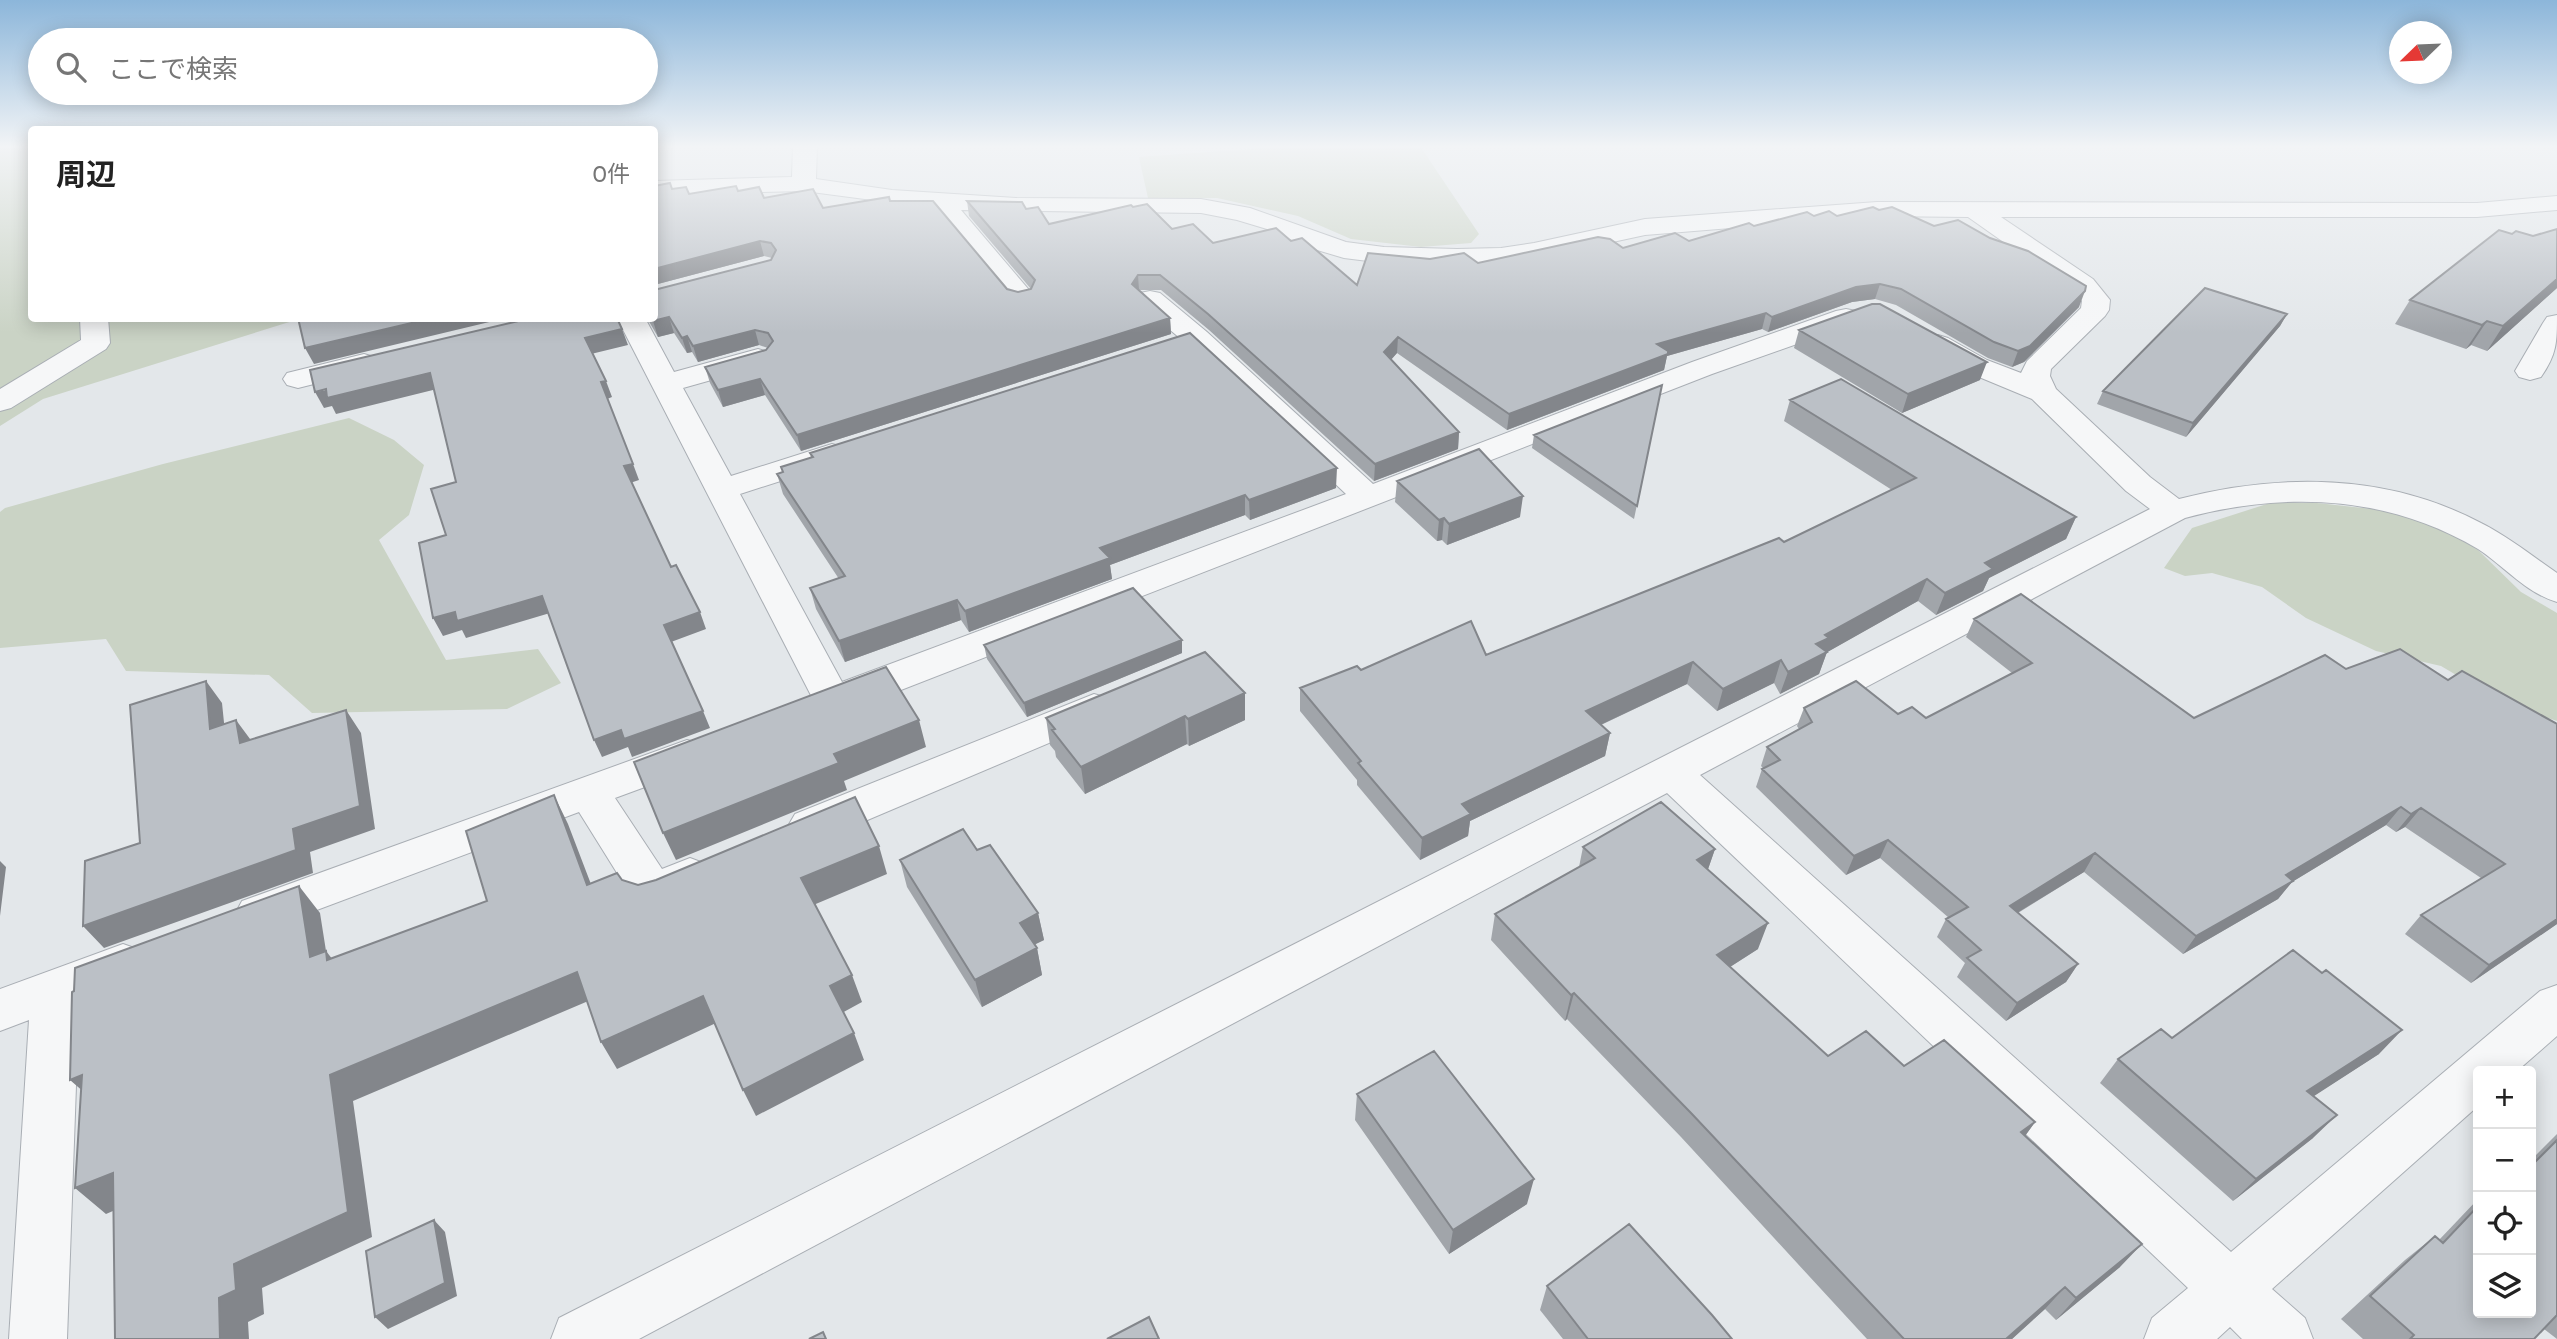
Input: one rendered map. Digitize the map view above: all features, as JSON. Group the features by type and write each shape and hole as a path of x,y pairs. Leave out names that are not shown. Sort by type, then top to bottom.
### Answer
{"street":[{"path":"946,208 1021,297"},
{"path":"1215,208 1276,224 1316,242 1344,250 1384,255 1457,257 1512,254 1645,227 1877,209 2509,208"},
{"path":"1973,209 2083,285 2096,300 2095,310 2037,367 2035,376 2043,393 2138,484 2173,511"},
{"path":"2504,209 2546,231"},
{"path":"1150,299 1198,338 1369,498"},
{"path":"633,322 722,489 820,706 1369,498 1702,368 1862,311 1874,310"},
{"path":"0,402 96,343 94,322"},
{"path":"2530,371 2557,323"},
{"path":"1908,326 1977,366 2043,393"},
{"path":"1158,350 1198,338"},
{"path":"666,383 760,357"},
{"path":"298,379 389,358"},
{"path":"722,489 854,447"},
{"path":"580,1339 2173,511 2264,492 2332,492 2396,502 2444,518 2492,543 2557,590"},
{"path":"781,838 1125,695"},
{"path":"224,927 717,744"},
{"path":"1671,773 2284,1339"},
{"path":"589,792 653,892 730,860"},
{"path":"0,1010 159,951"},
{"path":"38,1339 54,990"},
{"path":"2488,1066 2557,1006"},
{"path":"2173,1339 2473,1079"}],"green space":[{"path":"0,208 28,208 28,322 289,322 43,399 0,426"},
{"path":"1264,208 1462,208 1479,234 1471,243 1421,247 1351,239 1298,216"},
{"path":"349,418 394,440 424,465 409,515 379,540 446,660 538,649 561,683 507,709 312,713 269,675 126,671 106,639 0,648 0,512 5,508 163,464"},
{"path":"2270,503 2317,503 2418,514 2477,549 2521,592 2557,613 2557,721 2502,702 2441,666 2376,651 2306,618 2262,587 2212,573 2185,576 2164,568 2192,528"}],"building":[{"path":"658,208 939,208 1007,289 1018,292 1031,289 1035,280 973,208 1039,208 1049,224 1116,208 1151,208 1172,229 1193,224 1213,243 1276,228 1291,241 1302,238 1357,285 1368,253 1430,259 1464,253 1478,263 1598,237 1610,239 1623,248 1675,233 1689,241 1749,223 1754,226 1807,212 1814,216 1829,211 1837,216 1867,208 1895,208 1934,226 1958,220 1990,238 2028,251 2086,286 2085,291 2030,346 2018,351 1994,342 1901,289 1880,284 1856,287 1772,317 1766,313 1657,344 1668,351 1668,354 1509,414 1398,337 1384,352 1459,432 1375,464 1208,314 1160,275 1138,275 1132,284 1170,318 797,435 760,379 718,390 705,367 766,350 773,341 768,333 755,330 693,346 687,336 682,338 669,317 658,320 658,289 771,260 776,250 771,243 760,241 658,268"},
{"path":"2557,229 2557,279 2503,326 2487,321 2482,325 2410,300 2499,230 2533,236"},
{"path":"2205,288 2287,314 2193,423 2103,391"},
{"path":"1872,304 1880,304 1987,362 1908,394 1799,330"},
{"path":"299,322 416,322 305,348"},
{"path":"514,322 619,322 622,329 585,338 606,381 601,382 633,464 624,466 671,567 676,565 700,612 664,625 703,711 624,739 621,730 594,740 542,596 457,621 455,612 433,618 419,543 446,535 431,489 456,482 430,373 327,398 326,389 315,392 310,370"},
{"path":"1190,333 1337,468 1249,500 1245,495 1100,548 1110,558 965,611 957,600 839,641 810,588 845,576 777,474 783,472 781,467 813,457 810,453"},
{"path":"1841,379 2076,517 1985,563 1993,569 1945,593 1927,579 1825,635 1829,638 1816,644 1827,652 1788,672 1781,660 1723,689 1693,662 1586,711 1610,733 1462,804 1471,814 1422,838 1358,763 1361,761 1300,688 1357,666 1361,670 1471,621 1486,655 1779,538 1784,542 1916,478 1790,400"},
{"path":"1662,385 1637,506 1534,435"},
{"path":"1479,449 1523,496 1449,524 1444,518 1439,520 1397,481"},
{"path":"1133,588 1182,640 1024,703 984,645"},
{"path":"2021,594 2194,718 2325,655 2346,669 2400,649 2448,680 2462,671 2557,724 2557,919 2489,965 2421,915 2505,864 2421,808 2411,814 2401,807 2286,875 2293,881 2196,936 2095,853 2010,906 2078,964 2017,1003 1967,958 1981,950 1946,919 1968,907 1888,840 1854,856 1762,769 1780,760 1767,747 1812,722 1804,708 1856,681 1898,714 1912,707 1926,718 2032,663 1974,619"},
{"path":"1205,652 1245,693 1188,719 1185,716 1081,767 1046,718"},
{"path":"886,667 919,720 834,754 839,763 663,833 634,762"},
{"path":"206,681 210,729 236,720 240,743 346,710 360,806 293,829 296,850 83,926 85,861 140,843 130,705"},
{"path":"554,795 587,885 617,873 622,880 638,885 656,880 855,797 879,846 801,878 852,975 830,986 854,1033 743,1090 703,996 601,1042 577,972 330,1075 348,1212 234,1264 236,1290 219,1298 220,1339 115,1339 113,1173 75,1188 82,1075 70,1080 75,968 299,886 310,957 326,951 327,960 487,901 466,831"},
{"path":"1661,802 1715,849 1697,860 1768,923 1717,955 1828,1056 1866,1031 1904,1066 1944,1040 2035,1122 2021,1132 2142,1244 2076,1298 2065,1287 2006,1339 1904,1339 1691,1113 1574,993 1571,995 1495,914 1595,858 1583,847"},
{"path":"963,829 977,850 990,845 1038,913 1020,923 1037,948 975,980 900,860"},
{"path":"2293,950 2322,973 2326,970 2402,1030 2307,1091 2337,1115 2256,1179 2118,1059 2161,1029 2172,1038"},
{"path":"1434,1051 1534,1179 1453,1230 1357,1094"},
{"path":"2557,1140 2557,1315 2534,1339 2410,1339 2414,1335 2370,1296 2435,1236 2443,1243 2473,1211 2473,1318 2536,1318 2536,1161"},
{"path":"434,1220 445,1283 375,1317 366,1251"},
{"path":"1629,1224 1732,1339 1588,1339 1547,1286"},
{"path":"1149,1317 1159,1339 1107,1339"},
{"path":"823,1332 826,1339 809,1339"}]}
